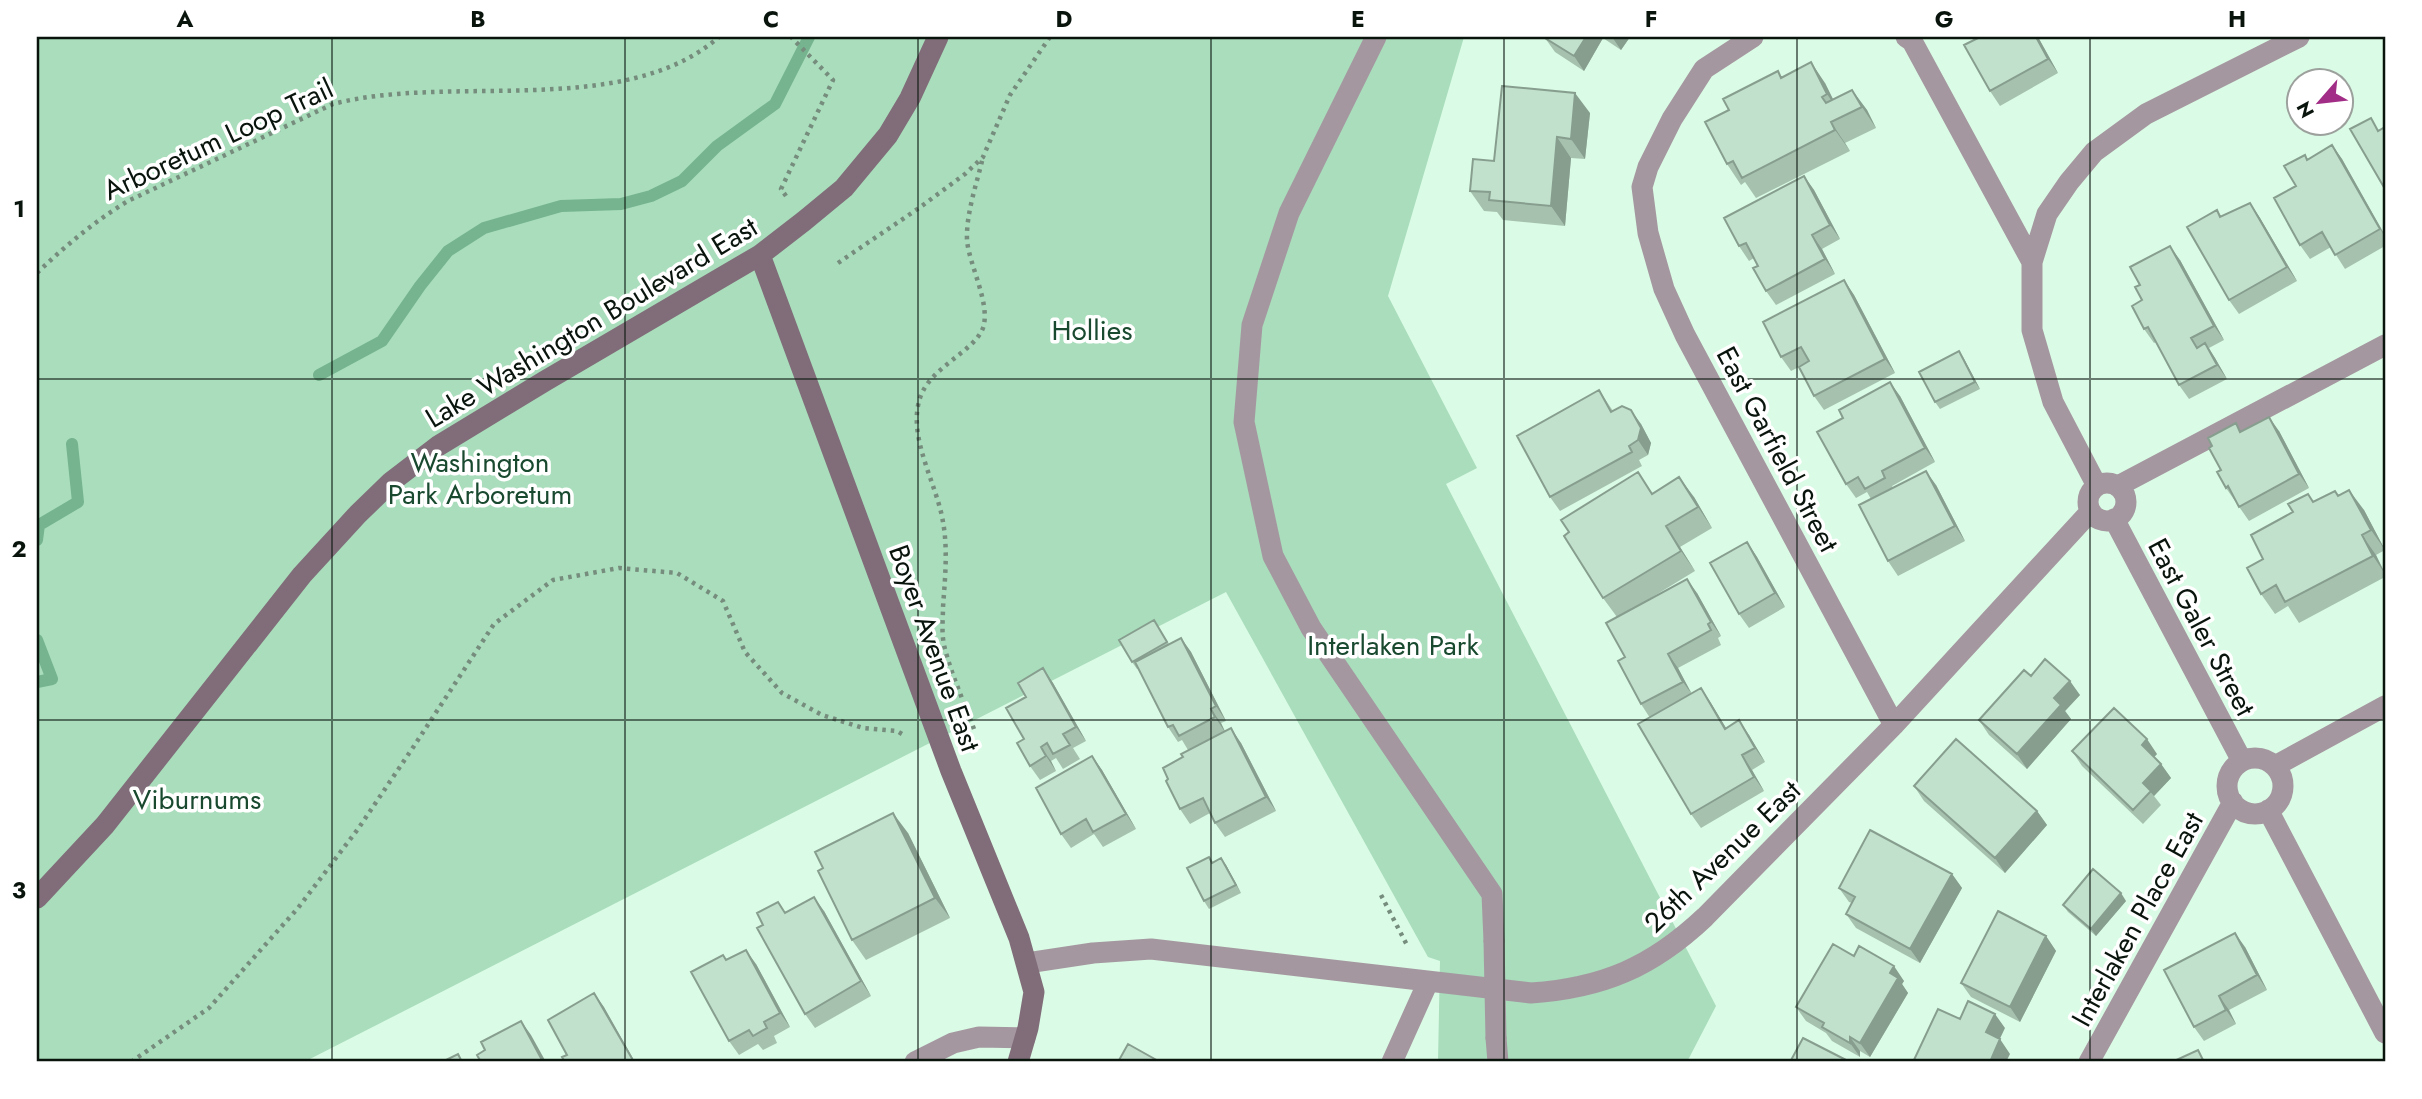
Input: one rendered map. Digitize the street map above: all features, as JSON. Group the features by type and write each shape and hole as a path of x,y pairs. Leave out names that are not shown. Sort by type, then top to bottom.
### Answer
{"main road":[{"name":"Lake Washington Boulevard East","path":"37,898 105,825 302,575 391,482 438,446 760,255 844,188 888,135 910,98 938,37"},
{"name":"Boyer Avenue East","path":"760,255 951,771 1027,963 1034,992 1018,1062"}],"street":[{"path":"1376,37 1289,213 1252,325 1244,422 1273,556 1311,628 1492,894 1498,1062"},
{"name":"East Garfield Street","path":"1753,37 1704,69 1672,119 1648,167 1642,187 1648,233 1664,289 1685,335 1894,725"},
{"path":"1906,37 1912,41 2032,262"},
{"path":"2299,37 2147,114 2094,152 2047,214 2032,262 2032,330 2053,402 2107,486 2125,495 2126,501 2123,513 2114,519 2100,520 2090,512 2087,506 2089,493 2107,486 2385,345"},
{"name":"26th Avenue East","path":"1027,963 1093,953 1151,949 1531,993 1563,991 1626,973 1681,940 1705,917 1894,725 2090,512"},
{"name":"East Galer Street","path":"2114,519 2242,761"},
{"path":"2275,766 2385,706"},
{"path":"2254,757 2275,766 2282,776 2283,785 2278,802 2268,810 2255,814 2246,812 2233,802 2228,791 2228,782 2231,772 2242,761 2254,757"},
{"name":"Interlaken Place East","path":"2089,1062 2233,802"},
{"path":"2268,810 2385,1033"},
{"path":"1392,1062 1428,982"},
{"path":"915,1062 953,1043 979,1037 1025,1038"}],"path":[{"name":"Arboretum Loop Trail","path":"37,273 77,236 128,201 333,104 355,98 407,92 557,89 607,83 664,68 703,49 719,37"},
{"path":"786,196 781,189 833,80 791,37"},
{"path":"974,729 944,647 946,552 943,521 921,447 917,418 920,398 931,378 983,328 984,310 967,241 968,221 983,157 1010,95 1050,37"},
{"path":"838,263 965,174 983,157"},
{"path":"131,1062 209,1008 299,908 414,747 494,624 553,580 619,568 677,573 723,601 745,652 782,693 822,715 863,727 897,731 911,740"},
{"path":"1381,895 1410,950"}],"green space":[{"name":"Washington Park Arboretum","path":"37,37 1464,37 1388,296 1477,468 1446,484 1716,1006 1687,1062 1438,1062 1440,961 1428,957 1226,592 304,1062 37,1062"}],"building":[{"path":"1546,37 1586,37 1574,56"},
{"path":"1980,37 2036,37 2048,59 1990,91 1964,45"},
{"path":"1811,62 1827,94 1822,97 1826,103 1852,90 1862,107 1831,122 1835,130 1742,178 1733,161 1727,164 1705,122 1729,110 1723,99 1778,71 1781,78"},
{"path":"1502,86 1575,93 1571,139 1557,137 1551,206 1489,200 1490,192 1470,191 1473,159 1494,161"},
{"path":"2371,118 2378,131 2385,127 2385,189 2354,136 2356,126"},
{"path":"2332,145 2380,229 2335,255 2322,232 2300,245 2274,198 2296,186 2284,166 2305,155 2307,160"},
{"path":"1804,176 1830,225 1812,235 1825,259 1766,291 1753,268 1758,266 1746,243 1739,246 1724,218"},
{"path":"2250,203 2287,267 2229,300 2187,227 2217,210 2220,217"},
{"path":"2170,246 2214,326 2191,338 2197,348 2205,343 2217,365 2179,385 2148,327 2144,329 2132,306 2142,300 2135,287 2140,285 2130,267"},
{"path":"1844,280 1885,359 1814,396 1799,367 1809,361 1801,347 1781,357 1763,322"},
{"path":"1959,351 1975,382 1935,402 1919,372"},
{"path":"1890,382 1925,448 1882,471 1885,478 1865,489 1858,477 1846,484 1817,432 1843,418 1839,410"},
{"path":"1599,390 1611,412 1622,406 1631,410 1641,428 1638,440 1629,446 1632,452 1550,497 1517,436"},
{"path":"2269,417 2299,474 2239,507 2217,472 2221,470 2209,448 2212,446 2208,438 2236,423 2240,432"},
{"path":"1926,471 1955,526 1888,561 1859,505"},
{"path":"1638,472 1652,494 1679,477 1698,507 1666,526 1681,551 1603,598 1564,536 1569,532 1561,520"},
{"path":"2349,490 2371,530 2362,535 2373,556 2285,602 2276,585 2261,594 2247,568 2263,559 2251,535 2293,512 2288,504 2308,494 2313,502 2335,491 2338,496"},
{"path":"1747,542 1775,593 1739,614 1710,563"},
{"path":"1687,579 1711,622 1708,624 1711,630 1668,654 1683,682 1641,704 1618,661 1625,657 1606,623"},
{"path":"1154,620 1167,642 1132,662 1119,640"},
{"path":"1181,638 1216,706 1211,709 1215,717 1179,736 1173,725 1168,727 1135,662"},
{"path":"2045,659 2070,681 2054,698 2061,705 2017,754 1979,720 2024,670 2031,676"},
{"path":"1043,668 1076,727 1063,734 1070,745 1053,754 1047,743 1041,747 1046,756 1030,766 1017,743 1024,739 1006,708 1026,697 1018,683"},
{"path":"1701,688 1725,729 1739,720 1755,748 1742,755 1754,777 1691,814 1638,724"},
{"path":"2114,708 2147,739 2142,745 2161,764 2143,783 2151,791 2133,810 2072,751"},
{"path":"1231,728 1266,797 1215,823 1203,798 1180,809 1166,781 1168,779 1163,768 1183,757 1181,754"},
{"path":"1956,739 2037,811 1995,858 1914,786"},
{"path":"1092,756 1126,814 1093,832 1086,819 1061,834 1036,788"},
{"path":"893,813 935,898 852,940 818,871 823,868 815,852"},
{"path":"1870,830 1952,874 1910,949 1846,914 1855,897 1839,888"},
{"path":"1209,857 1212,863 1221,858 1236,885 1204,901 1187,868"},
{"path":"2093,869 2121,893 2091,929 2063,905"},
{"path":"814,897 861,981 805,1014 757,928 763,925 757,913 778,902 785,913"},
{"path":"1998,911 2046,936 2010,1007 1961,983"},
{"path":"2235,933 2257,975 2219,996 2226,1010 2194,1027 2164,970"},
{"path":"1833,944 1854,956 1859,946 1894,966 1890,973 1898,978 1860,1043 1850,1037 1850,1043 1822,1027 1824,1023 1796,1007"},
{"path":"746,950 780,1013 764,1022 767,1028 753,1036 749,1030 729,1041 691,972 723,955 726,960"},
{"path":"594,993 634,1062 565,1062 562,1057 567,1055 548,1020"},
{"path":"1968,1001 1995,1014 1986,1032 2000,1039 1990,1062 1913,1062 1938,1009 1960,1019"},
{"path":"521,1021 543,1062 481,1062 477,1055 485,1050 481,1042"},
{"path":"1803,1038 1850,1062 1790,1062"},
{"path":"1128,1044 1160,1062 1118,1062"},
{"path":"2198,1050 2204,1062 2172,1062"},
{"path":"458,1054 462,1062 442,1062"}],"waterway":[{"path":"319,375 382,341 448,251 484,228 561,206 621,204 651,196 682,181 717,146 775,104 809,37"},
{"path":"37,540 39,525 78,502 72,444"},
{"path":"37,640 52,679 37,682"}],"park label":[{"name":"Hollies","path":"1092,330"},
{"name":"Interlaken Park","path":"1393,645"},
{"name":"Viburnums","path":"197,799"}]}
